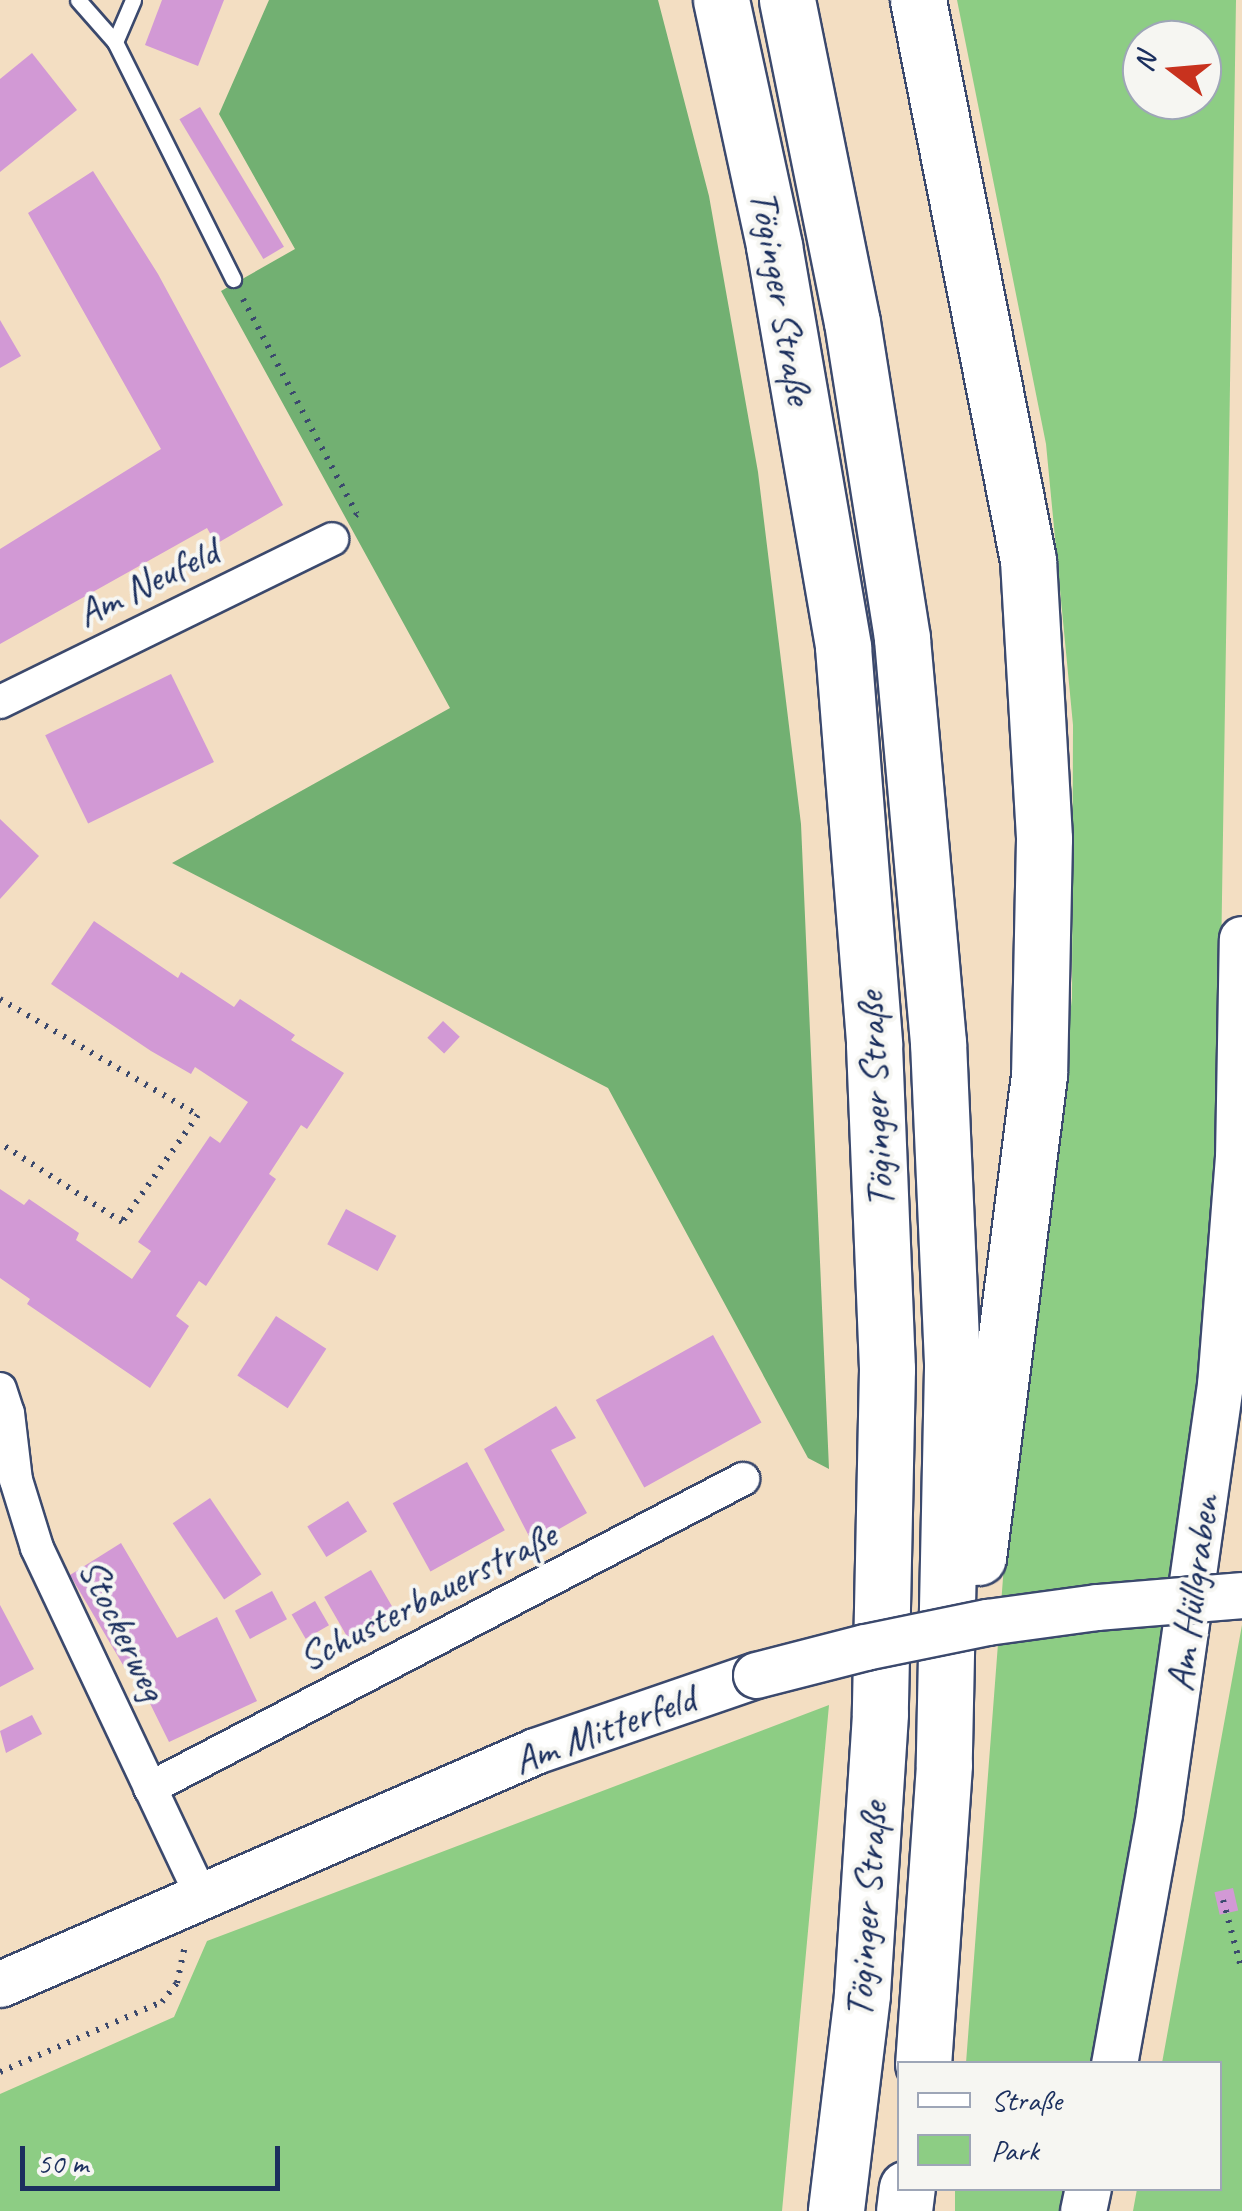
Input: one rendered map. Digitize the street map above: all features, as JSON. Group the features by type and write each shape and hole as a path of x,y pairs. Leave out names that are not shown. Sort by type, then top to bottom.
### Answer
{"highway":[{"path":"688,0 733,192 774,246"},
{"name":"Töginger Straße","path":"721,0 774,246 843,648 874,1045 887,1370 879,1732 862,1996 836,2211"},
{"name":"Töginger Straße","path":"787,0 852,322 902,639 933,984 952,1368 944,1765 923,2061"},
{"path":"918,0 1028,560 1044,839 1040,1074 980,1544 944,1765"}],"street":[{"name":"Am Neufeld","path":"0,702 332,539"},
{"name":"Am Hüllgraben","path":"1115,2061 1231,1386 1242,939"},
{"name":"Stockerweg","path":"0,1389 8,1413 16,1480 37,1548 200,1896"},
{"name":"Schusterbauerstraße","path":"150,1788 742,1480"},
{"name":"Am Mitterfeld","path":"0,1984 535,1751 756,1675 880,1643 987,1622 1116,1605 1242,1595"}],"lane":[{"path":"78,0 115,42 233,280"},
{"path":"115,42 133,0"}],"path":[{"path":"233,280 357,514 332,539"},
{"path":"0,999 198,1115 122,1222 0,1143"},
{"path":"0,2072 162,2002 178,1982 200,1896"},
{"path":"1223,1900 1242,1971"}],"green space":[{"path":"269,0 658,0 709,196 758,472 801,824 829,1469 808,1458 608,1088 172,863 450,708 221,291 295,249 219,114"},
{"path":"957,0 1236,0 1218,1155 1197,1440 1096,2061 966,2061 1004,1565 1072,998 1073,725 1046,444"},
{"path":"1242,1625 1242,2211 1133,2211 1137,2191 1222,2191 1222,2061 1162,2061"},
{"path":"829,1705 782,2211 0,2211 0,2094 174,2017 207,1941"},
{"path":"955,2191 1071,2191 1071,2211 955,2211"}],"building":[{"path":"162,0 224,0 198,66 145,45"},
{"path":"32,53 77,110 0,172 0,79"},
{"path":"200,107 284,247 263,259 179,119"},
{"path":"93,171 158,274 283,505 216,544 207,528 0,644 0,549 161,449 28,213"},
{"path":"0,320 21,356 0,368"},
{"path":"171,674 214,762 88,823 45,735"},
{"path":"0,819 39,856 0,899"},
{"path":"94,921 178,978 181,972 234,1007 240,999 295,1035 291,1040 344,1073 307,1129 301,1125 269,1174 276,1179 206,1286 199,1281 176,1316 189,1326 150,1388 27,1304 30,1299 0,1278 0,1189 24,1205 29,1199 79,1233 76,1240 132,1279 151,1251 138,1242 210,1136 220,1143 248,1102 195,1067 191,1074 151,1051 51,984"},
{"path":"443,1021 460,1037 444,1054 427,1038"},
{"path":"346,1209 396,1236 378,1271 327,1244"},
{"path":"276,1316 326,1349 288,1408 237,1376"},
{"path":"713,1335 761,1422 644,1487 596,1400"},
{"path":"556,1406 576,1438 551,1450 587,1513 533,1544 484,1449"},
{"path":"467,1462 505,1530 430,1571 393,1503"},
{"path":"210,1498 261,1574 224,1599 173,1523"},
{"path":"348,1501 367,1532 326,1557 307,1526"},
{"path":"121,1543 177,1638 217,1617 257,1701 169,1742 132,1667 126,1670 70,1575"},
{"path":"371,1570 397,1615 350,1642 324,1597"},
{"path":"272,1591 287,1619 250,1639 235,1611"},
{"path":"315,1601 329,1625 306,1639 292,1614"},
{"path":"0,1605 34,1669 0,1687"},
{"path":"32,1715 42,1734 6,1753 0,1731"},
{"path":"1233,1888 1238,1910 1220,1915 1214,1892"}]}
